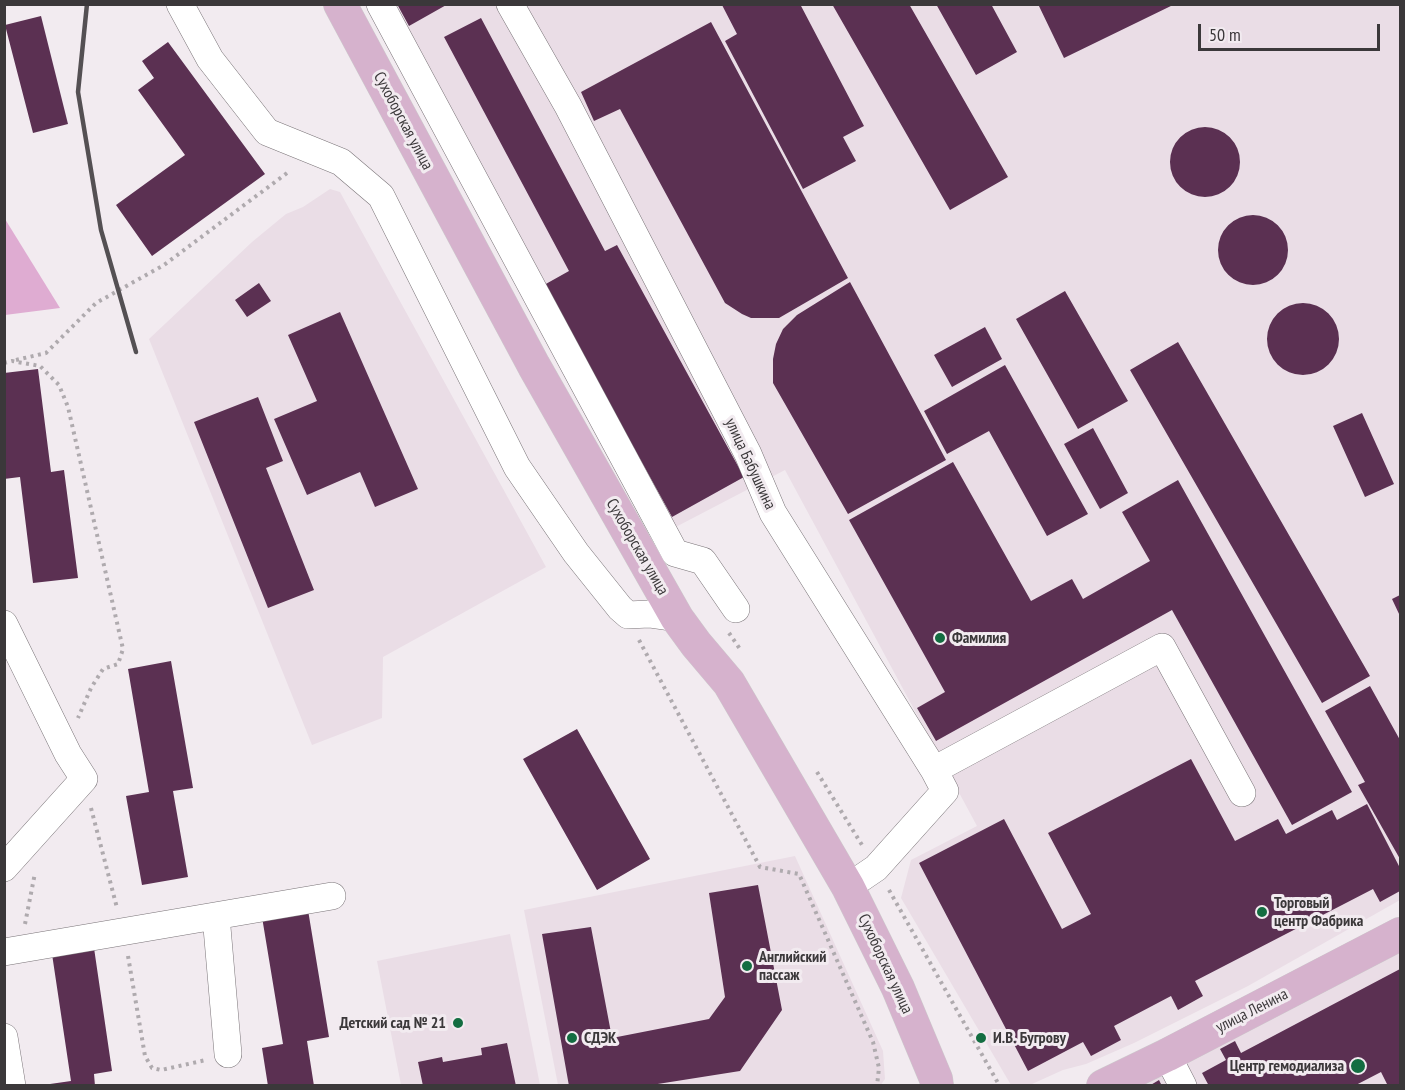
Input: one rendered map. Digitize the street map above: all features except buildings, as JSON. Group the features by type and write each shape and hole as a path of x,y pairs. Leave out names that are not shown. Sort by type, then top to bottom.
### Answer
{"main road":[{"name":"Сухоборская улица","path":"340,4 534,366 677,618 729,683 848,887 898,988 937,1086"},
{"name":"улица Ленина","path":"1103,1086 1401,934"}],"street":[{"path":"180,4 210,59 267,132 341,162 381,196 517,467 576,553 620,608 628,615 649,614 677,618"},
{"path":"380,4 675,552 703,561 736,609"},
{"name":"улица Бабушкина","path":"510,4 568,106 748,454 773,513 945,791 876,868 848,887"},
{"path":"4,624 68,754 84,779 4,868"},
{"path":"934,770 1162,647 1242,793"},
{"path":"12,951 332,896"},
{"path":"216,916 228,1054"},
{"path":"4,1037 12,1086"},
{"path":"1167,1055 1183,1086"}],"path":[{"path":"4,363 46,353 96,303 164,264 287,173"},
{"path":"12,361 40,366 59,385 68,408 123,649 118,664 103,669 92,688 79,714 68,754"},
{"path":"628,615 760,867 799,874 873,1042 879,1068 877,1086"},
{"path":"84,779 124,932 145,1056 152,1068 161,1070 228,1054"},
{"path":"12,951 36,868"}],"shaded area":[{"path":"392,5 1400,5 1400,900 1248,986 1134,1043 1032,1084 1011,1085 901,898 911,860 977,826 785,470 670,530"},
{"path":"330,189 340,192 546,567 383,657 382,718 312,745 149,339 252,242 286,214 303,207"},
{"path":"5,219 60,308 5,315"},
{"path":"795,856 883,1051 885,1079 880,1086 558,1085 524,910"},
{"name":"Детский сад № 21","path":"510,934 540,1085 401,1085 377,961"},
{"path":"1400,945 1400,1085 1130,1086"}],"railway":[{"path":"87,4 78,92 101,230 136,352"}],"place":[{"name":"Фамилия","path":"940,638"},
{"name":"Торговый центр Фабрика","path":"1262,912"},
{"name":"Английский пассаж","path":"747,966"},
{"name":"Детский сад № 21","path":"458,1023"},
{"name":"СДЭК","path":"572,1038"},
{"name":"И.В. Бугрову","path":"981,1038"},
{"name":"Центр гемодиализа","path":"1358,1066"}]}
